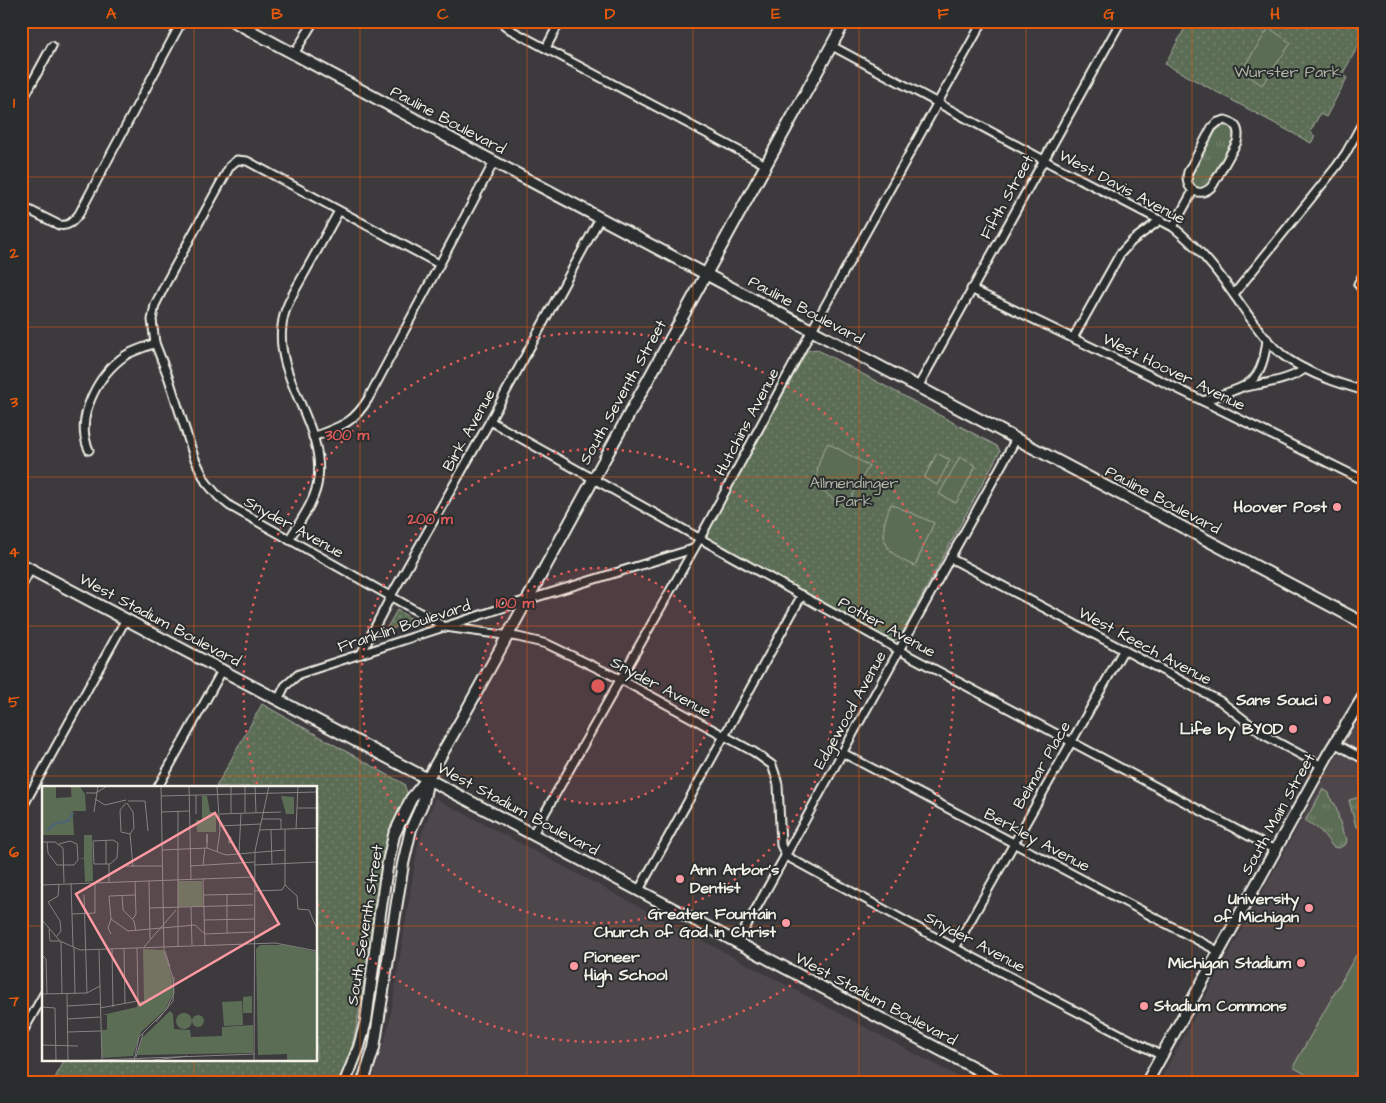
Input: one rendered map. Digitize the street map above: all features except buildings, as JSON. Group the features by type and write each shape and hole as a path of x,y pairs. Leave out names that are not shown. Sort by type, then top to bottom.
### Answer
{"street":[{"path":"21,206 60,226 71,224 79,214 182,21"},
{"name":"Pauline Boulevard","path":"233,21 494,162 1365,624"},
{"path":"294,54 314,21"},
{"path":"500,21 511,30 766,165"},
{"path":"546,48 560,21"},
{"name":"South Seventh Street","path":"345,1082 359,1047 366,1021 380,913 394,835 410,798 428,778 845,21"},
{"name":"Hutchins Avenue","path":"533,834 700,538 812,330 983,21"},
{"name":"Fifth Street","path":"918,386 1120,21"},
{"path":"21,103 52,46"},
{"name":"West Davis Avenue","path":"832,46 1043,160 1173,227 1189,240 1234,294 1267,339 1288,359 1333,382 1365,391"},
{"path":"1234,294 1346,153 1365,118"},
{"path":"1232,121 1238,128 1237,142 1214,185 1208,191 1202,193 1193,191 1188,185 1186,178 1212,128 1218,122 1232,121"},
{"name":"Snyder Avenue","path":"339,211 248,160 237,160 230,166 155,305 152,320 155,343 194,457 206,482 218,496 230,506 445,627 547,644 620,679 754,752 772,764 778,785 781,845 786,856 1162,1056"},
{"path":"313,437 348,422 358,414 368,399 494,162"},
{"path":"1173,227 1193,191"},
{"path":"289,540 313,498 318,479 318,457 313,437 286,367 282,347 282,326 287,303 339,211 439,264"},
{"name":"Birk Avenue","path":"361,654 391,596 490,421 600,218"},
{"path":"1073,338 1120,254 1132,241 1160,220"},
{"path":"1365,271 1358,284 1365,290"},
{"name":"West Hoover Avenue","path":"971,289 1365,481"},
{"path":"1245,386 1263,364 1267,339"},
{"path":"89,450 85,442 84,429 86,415 94,392 107,372 127,355 155,343"},
{"path":"1203,401 1245,386 1298,374 1305,369"},
{"name":"Potter Avenue","path":"490,421 899,650 1275,850"},
{"name":"Edgewood Avenue","path":"738,943 1016,439"},
{"name":"Franklin Boulevard","path":"278,700 285,686 299,674 527,600 693,549"},
{"name":"West Keech Avenue","path":"950,558 1220,701 1264,735 1322,766"},
{"name":"West Stadium Boulevard","path":"21,564 1001,1082"},
{"path":"21,587 31,569"},
{"path":"639,890 802,595"},
{"path":"21,810 126,619"},
{"name":"Belmar Place","path":"956,948 1013,843 1124,649"},
{"path":"159,786 222,669"},
{"name":"South Main Street","path":"1147,1082 1334,743 1365,694"},
{"path":"1334,743 1365,760"},
{"name":"Berkley Avenue","path":"842,753 1218,951"},
{"name":"South Seventh Street","path":"363,1082 374,1048 403,864 411,829 423,802 428,778"},
{"path":"21,1035 42,998"}],"shaded area":[{"name":"University of Michigan","path":"1365,709 1365,1082 1159,1082 1349,733"},
{"name":"Pioneer High School","path":"435,798 968,1082 372,1082 389,1025 418,845"}],"green space":[{"name":"Wurster Park","path":"1189,21 1365,21 1365,40 1362,39 1342,75 1347,78 1326,117 1320,114 1310,132 1315,136 1311,143 1165,64"},
{"path":"1269,28 1291,43 1262,85 1241,71"},
{"path":"1222,126 1228,126 1233,130 1233,139 1209,183 1203,188 1196,187 1192,181 1192,175 1216,131"},
{"name":"Allmendinger Park","path":"816,349 997,446 1000,451 899,639 892,641 707,537 807,351"},
{"path":"828,443 869,466 846,507 827,494 818,480 819,464"},
{"path":"937,453 950,460 937,485 924,478"},
{"path":"960,457 976,466 956,503 939,494"},
{"path":"891,504 934,523 915,566 895,555 885,542 884,525"},
{"path":"397,610 415,621 385,631"},
{"path":"262,704 404,784 407,793 393,823 386,851 358,1019 352,1046 339,1082 53,1082 64,1060 318,1060 318,786 217,786"},
{"path":"1323,789 1329,793 1332,802 1335,804 1343,833 1347,839 1346,844 1339,848 1333,847 1318,829 1305,821"},
{"path":"1360,797 1365,812 1365,824 1356,827 1349,800"},
{"path":"1356,955 1365,960 1365,1055 1350,1082 1319,1082 1293,1067"}],"place":[{"name":"Hoover Post","path":"1337,507"},
{"name":"Sans Souci","path":"1327,700"},
{"name":"Life by BYOD","path":"1293,729"},
{"name":"Ann Arbor's Dentist","path":"680,879"},
{"name":"University of Michigan","path":"1309,908"},
{"name":"Greater Fountain Church of God in Christ","path":"786,923"},
{"name":"Michigan Stadium","path":"1301,963"},
{"name":"Pioneer High School","path":"574,966"},
{"name":"Stadium Commons","path":"1144,1006"}]}
